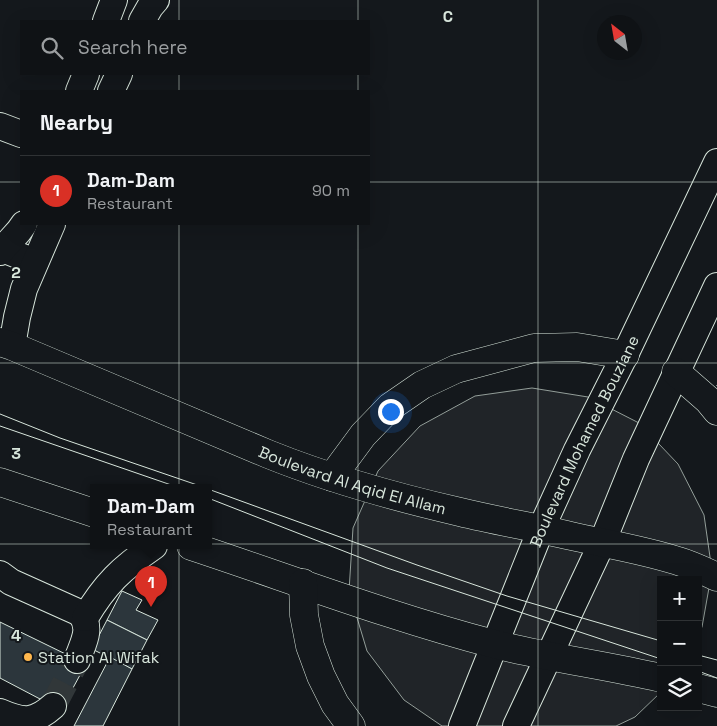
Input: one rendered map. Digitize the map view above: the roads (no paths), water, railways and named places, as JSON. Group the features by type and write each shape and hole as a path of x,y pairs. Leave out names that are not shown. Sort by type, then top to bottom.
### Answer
{"main road":[{"name":"Boulevard Al Aqid El Allam","path":"6,344 268,454 332,477 460,512 679,561 717,576"},
{"path":"332,477 363,435 390,407 422,385 456,369 534,348 577,347 625,355"},
{"path":"676,372 708,400 717,411"},
{"path":"0,482 90,513"},
{"path":"200,549 430,626 495,644 657,677"},
{"path":"303,583 304,615 313,653 321,676 335,704 351,726"},
{"path":"702,689 717,693"}],"street":[{"path":"106,20 114,0"},
{"path":"143,20 156,0"},
{"path":"79,90 86,75"},
{"path":"111,90 119,75"},
{"path":"0,126 20,134"},
{"name":"Boulevard Mohamed Bouziane","path":"462,726 541,529 577,450 625,355 717,162"},
{"path":"23,225 1,250 35,262"},
{"path":"6,344 17,317 24,289 52,225"},
{"path":"516,726 602,543 636,459 717,286"},
{"path":"85,618 94,602 118,573 150,549"},
{"path":"1,577 74,609 85,618 86,635 77,660"},
{"path":"0,712 13,718 34,718 44,714 53,706"}],"tunnel":[{"path":"53,706 77,660"}],"tram line":[{"path":"0,414 60,438 194,484"},
{"path":"0,426 168,484"},
{"path":"212,490 507,596 657,640"},
{"path":"212,500 387,568 657,658"},
{"path":"702,656 717,660"},
{"path":"702,672 717,678"}],"place":[{"name":"Dam-Dam","path":"151,607"},
{"name":"Station Al Wifak","path":"28,657"}]}
